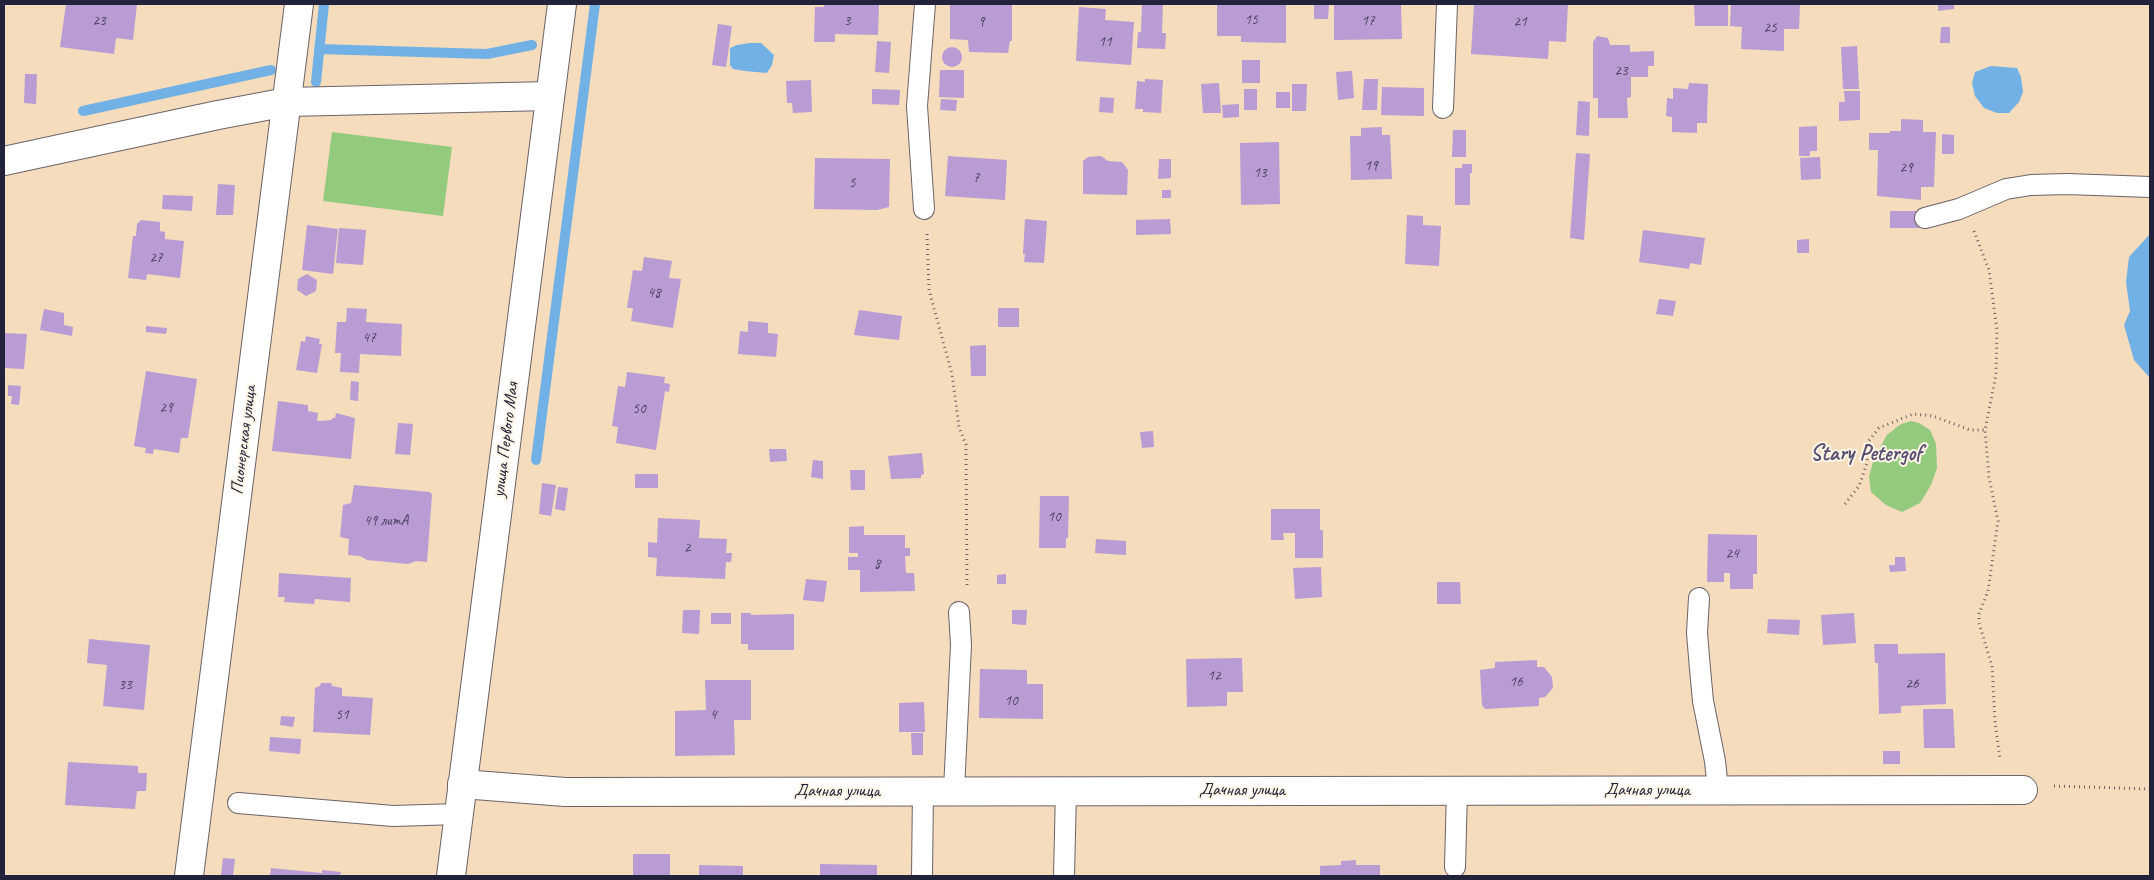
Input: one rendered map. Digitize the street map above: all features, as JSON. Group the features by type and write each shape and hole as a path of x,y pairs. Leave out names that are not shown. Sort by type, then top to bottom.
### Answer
{"street":[{"name":"Пионерская улица","path":"189,876 299,4"},
{"name":"улица Первого Мая","path":"451,876 562,4"},
{"path":"4,160 287,102 550,96"},
{"name":"Дачная улица","path":"462,784 565,792 923,790 2012,790"}],"lane":[{"path":"924,209 917,106 925,4"},
{"path":"1443,108 1447,4"},
{"path":"1924,218 1967,206 2006,189 2031,185 2067,184 2150,187"},
{"path":"1699,598 1697,633 1700,669 1718,790"},
{"path":"954,790 961,646 959,612"},
{"path":"922,876 923,790"},
{"path":"1064,876 1066,790"},
{"path":"1455,867 1457,790"},
{"path":"238,803 393,816 459,814"}],"path":[{"path":"1967,206 1989,270 1997,330 1996,376 1985,430 1989,477 1998,521 1988,591 1979,614 1979,623 1992,666 1995,722 2000,754 2012,790 2057,785 2150,789"},
{"path":"924,209 929,248 929,290 952,374 960,427 966,445 967,600 959,612"},
{"path":"1845,504 1859,486 1867,463 1868,442 1879,428 1913,414 1932,416 1970,430 1985,430"}],"green space":[{"path":"332,132 452,147 443,216 323,201"},
{"path":"1911,421 1919,423 1930,430 1936,444 1937,468 1931,485 1920,503 1902,512 1886,505 1871,492 1869,477 1874,458 1887,435 1901,424"}],"water":[{"path":"750,43 761,43 774,55 772,65 767,73 733,69 730,65 730,48"},
{"path":"1991,66 2017,68 2021,77 2023,92 2019,102 2009,113 1997,113 1984,108 1975,96 1972,83 1975,72"},
{"path":"2150,234 2150,378 2134,360 2124,325 2130,311 2126,282 2129,257"}],"building":[{"path":"66,4 137,4 133,40 116,38 114,54 60,47"},
{"path":"824,4 879,4 878,35 835,34 835,42 814,42 815,7 824,7"},
{"path":"950,4 1012,4 1012,41 1010,41 1008,53 969,52 968,40 950,39"},
{"path":"1142,4 1163,4 1162,33 1166,33 1165,49 1137,48 1138,32 1141,32"},
{"path":"1217,4 1286,4 1286,43 1241,42 1241,36 1217,36"},
{"path":"1314,4 1329,4 1328,19 1314,19"},
{"path":"1334,4 1401,4 1402,39 1334,40"},
{"path":"1474,4 1568,4 1566,42 1549,41 1548,59 1471,54"},
{"path":"1694,4 1728,4 1728,26 1695,26"},
{"path":"1731,4 1800,5 1799,29 1784,29 1784,51 1741,49 1742,27 1730,26"},
{"path":"1938,4 1954,4 1954,9 1938,11"},
{"path":"1079,7 1106,9 1105,20 1134,22 1131,65 1076,61"},
{"path":"718,24 732,26 726,67 712,65"},
{"path":"1941,27 1950,27 1950,43 1940,43"},
{"path":"1597,36 1608,38 1610,45 1630,45 1630,52 1654,51 1654,66 1648,66 1648,77 1631,77 1631,97 1627,98 1628,118 1598,118 1598,98 1593,98 1593,42"},
{"path":"877,41 891,42 889,73 875,72"},
{"path":"1857,46 1859,89 1843,89 1841,47"},
{"path":"952,47 959,50 962,57 959,64 952,67 945,64 942,57 945,50"},
{"path":"1242,60 1260,60 1260,83 1242,83"},
{"path":"940,70 964,70 964,98 939,97"},
{"path":"1352,71 1354,98 1338,100 1336,72"},
{"path":"25,74 37,74 36,104 24,103"},
{"path":"1145,79 1163,80 1161,113 1143,112 1143,109 1135,109 1137,81 1145,82"},
{"path":"1364,79 1378,79 1377,110 1362,110"},
{"path":"811,80 812,112 793,113 792,103 787,103 786,81"},
{"path":"1219,83 1221,113 1203,113 1201,84"},
{"path":"1689,83 1708,84 1707,123 1697,123 1697,133 1672,132 1672,117 1666,116 1667,98 1673,99 1673,88 1688,89"},
{"path":"1292,84 1307,84 1306,111 1292,111"},
{"path":"1382,87 1424,88 1424,116 1381,115"},
{"path":"872,89 900,90 899,105 872,104"},
{"path":"1244,89 1257,89 1257,110 1244,110"},
{"path":"1844,91 1860,91 1860,120 1839,121 1839,102 1845,102"},
{"path":"1276,92 1290,92 1290,108 1276,108"},
{"path":"1100,97 1114,98 1113,113 1099,112"},
{"path":"941,99 957,100 956,111 940,110"},
{"path":"1578,101 1590,102 1589,136 1576,135"},
{"path":"1239,104 1239,117 1223,118 1222,105"},
{"path":"1901,119 1923,120 1923,132 1936,132 1934,187 1921,187 1921,200 1877,196 1878,150 1869,150 1869,133 1901,131"},
{"path":"1817,126 1817,151 1810,151 1810,156 1799,156 1799,127"},
{"path":"1382,127 1382,135 1390,135 1392,179 1351,180 1350,136 1361,136 1361,128"},
{"path":"1453,130 1466,130 1466,157 1452,157"},
{"path":"1942,134 1954,135 1954,154 1942,154"},
{"path":"1279,142 1280,204 1241,205 1240,143"},
{"path":"1576,153 1590,154 1584,240 1570,238"},
{"path":"948,156 1007,160 1005,200 945,196"},
{"path":"1101,156 1108,161 1122,162 1128,170 1127,195 1083,194 1083,161 1088,157"},
{"path":"1820,157 1821,179 1801,180 1800,158"},
{"path":"815,158 890,159 889,207 877,210 814,209"},
{"path":"1159,159 1171,159 1171,178 1158,179"},
{"path":"1462,164 1472,164 1472,173 1470,173 1470,205 1455,205 1455,168 1462,168"},
{"path":"218,184 235,185 233,215 216,215"},
{"path":"1162,190 1171,190 1171,198 1162,198"},
{"path":"163,195 193,196 192,211 162,209"},
{"path":"1890,211 1921,211 1921,228 1890,228"},
{"path":"1407,215 1423,216 1423,225 1441,226 1439,266 1405,264"},
{"path":"1025,219 1047,221 1044,263 1024,262"},
{"path":"1170,219 1171,234 1136,235 1136,220"},
{"path":"141,220 160,222 160,231 165,232 165,239 184,241 180,278 147,274 146,280 128,278 133,236 136,236 137,224"},
{"path":"307,225 338,229 333,274 302,270"},
{"path":"339,228 366,230 363,265 336,263"},
{"path":"1643,230 1705,238 1701,265 1690,263 1689,269 1639,262"},
{"path":"1809,239 1809,253 1797,253 1797,240"},
{"path":"644,257 672,261 669,278 681,279 673,328 631,321 633,308 627,308 633,270 642,271"},
{"path":"307,274 317,280 316,291 306,296 297,290 298,279"},
{"path":"1659,299 1676,301 1673,316 1656,314"},
{"path":"347,308 367,309 366,322 402,324 401,356 360,354 359,373 340,372 341,353 335,353 337,322 346,322"},
{"path":"998,308 1019,308 1019,327 998,327"},
{"path":"44,309 64,313 64,325 73,327 72,336 40,330"},
{"path":"859,310 902,316 899,340 854,335"},
{"path":"748,321 768,323 768,333 778,334 776,357 738,354 740,331 748,332"},
{"path":"146,326 167,328 166,334 146,332"},
{"path":"4,333 27,334 24,369 4,368"},
{"path":"306,336 320,339 319,344 322,344 317,373 296,370 301,341 305,342"},
{"path":"986,345 986,376 971,376 970,346"},
{"path":"146,371 197,379 188,438 181,438 179,453 154,449 153,454 145,453 146,448 134,446"},
{"path":"627,372 665,377 664,383 670,384 669,392 665,391 656,450 616,443 618,427 612,426 618,386 625,387"},
{"path":"351,381 359,382 358,401 350,400"},
{"path":"8,385 21,386 19,405 11,404 12,396 8,396"},
{"path":"278,401 308,405 308,411 318,413 317,421 332,420 332,418 335,418 336,413 355,418 351,459 272,451"},
{"path":"398,423 413,424 410,455 395,454"},
{"path":"1153,431 1154,447 1142,448 1140,432"},
{"path":"769,449 786,449 787,461 770,462"},
{"path":"922,453 924,474 921,475 921,478 891,479 888,456"},
{"path":"813,460 823,461 823,479 811,477"},
{"path":"850,470 865,470 865,490 851,490"},
{"path":"635,474 658,474 658,488 635,488"},
{"path":"542,483 556,485 551,516 539,514"},
{"path":"354,485 430,492 432,495 427,562 416,561 408,564 367,560 360,556 348,555 349,539 340,537 343,505 351,503"},
{"path":"558,487 568,488 565,511 555,509"},
{"path":"1040,496 1069,496 1066,548 1039,548"},
{"path":"1271,509 1320,509 1320,530 1323,530 1323,558 1295,558 1295,533 1283,533 1284,540 1271,540"},
{"path":"658,518 700,520 699,538 727,539 726,553 732,553 731,562 726,562 725,579 656,576 657,558 648,557 648,542 657,543"},
{"path":"864,526 864,535 905,535 905,548 910,548 910,556 905,556 906,573 914,573 915,591 860,592 860,570 848,570 848,557 858,557 858,553 849,553 849,527"},
{"path":"1708,534 1757,535 1757,574 1753,574 1753,589 1730,589 1730,573 1724,573 1724,582 1707,582"},
{"path":"1096,539 1126,541 1126,555 1095,553"},
{"path":"1895,557 1905,557 1906,571 1890,572 1889,565 1895,565"},
{"path":"1321,567 1322,597 1295,599 1293,568"},
{"path":"279,573 351,578 350,602 315,599 314,604 284,602 285,597 278,597"},
{"path":"1006,574 1006,584 997,584 997,575"},
{"path":"806,579 827,581 824,602 803,600"},
{"path":"1437,582 1460,582 1461,604 1437,604"},
{"path":"683,610 700,610 699,634 682,633"},
{"path":"1012,610 1027,610 1026,625 1012,624"},
{"path":"711,613 731,613 731,624 711,624"},
{"path":"741,613 751,613 751,615 794,614 794,650 748,650 748,644 741,644"},
{"path":"1854,613 1856,643 1823,645 1821,615"},
{"path":"1768,619 1800,620 1799,635 1767,633"},
{"path":"89,639 150,645 144,710 103,706 107,665 87,663"},
{"path":"1874,644 1898,644 1898,654 1945,653 1946,704 1901,706 1901,713 1879,714 1878,663 1875,663"},
{"path":"1242,658 1243,692 1227,692 1227,706 1187,707 1186,659"},
{"path":"1537,660 1537,667 1544,667 1552,677 1553,688 1545,697 1539,698 1539,706 1485,709 1482,705 1480,670 1495,668 1495,662"},
{"path":"980,669 1027,670 1027,684 1043,684 1043,719 979,718"},
{"path":"705,680 751,680 751,720 734,720 735,755 675,756 675,711 706,710"},
{"path":"321,683 331,683 332,686 342,688 342,696 373,698 370,735 313,732 315,688 320,686"},
{"path":"924,702 925,732 899,732 899,703"},
{"path":"1923,709 1953,709 1955,748 1924,748"},
{"path":"281,716 295,717 293,727 280,725"},
{"path":"911,733 923,733 923,755 912,755"},
{"path":"270,737 301,739 300,754 269,751"},
{"path":"1883,751 1900,751 1900,764 1883,764"},
{"path":"68,762 138,766 138,773 147,773 146,791 137,791 135,809 65,805"},
{"path":"633,854 670,854 670,876 633,876"},
{"path":"223,858 235,859 233,876 221,876"},
{"path":"1356,860 1356,865 1380,865 1380,876 1320,876 1320,866 1341,865 1341,861"},
{"path":"820,864 877,865 877,876 820,876"},
{"path":"699,865 743,866 743,876 699,876"},
{"path":"271,868 322,873 322,870 341,872 340,876 270,876"}],"waterway":[{"path":"316,82 324,4"},
{"path":"536,460 595,4"},
{"path":"319,49 487,54 532,45"},
{"path":"83,111 271,70"}],"district":[{"name":"Stary Petergof","path":"1866,454"}]}
